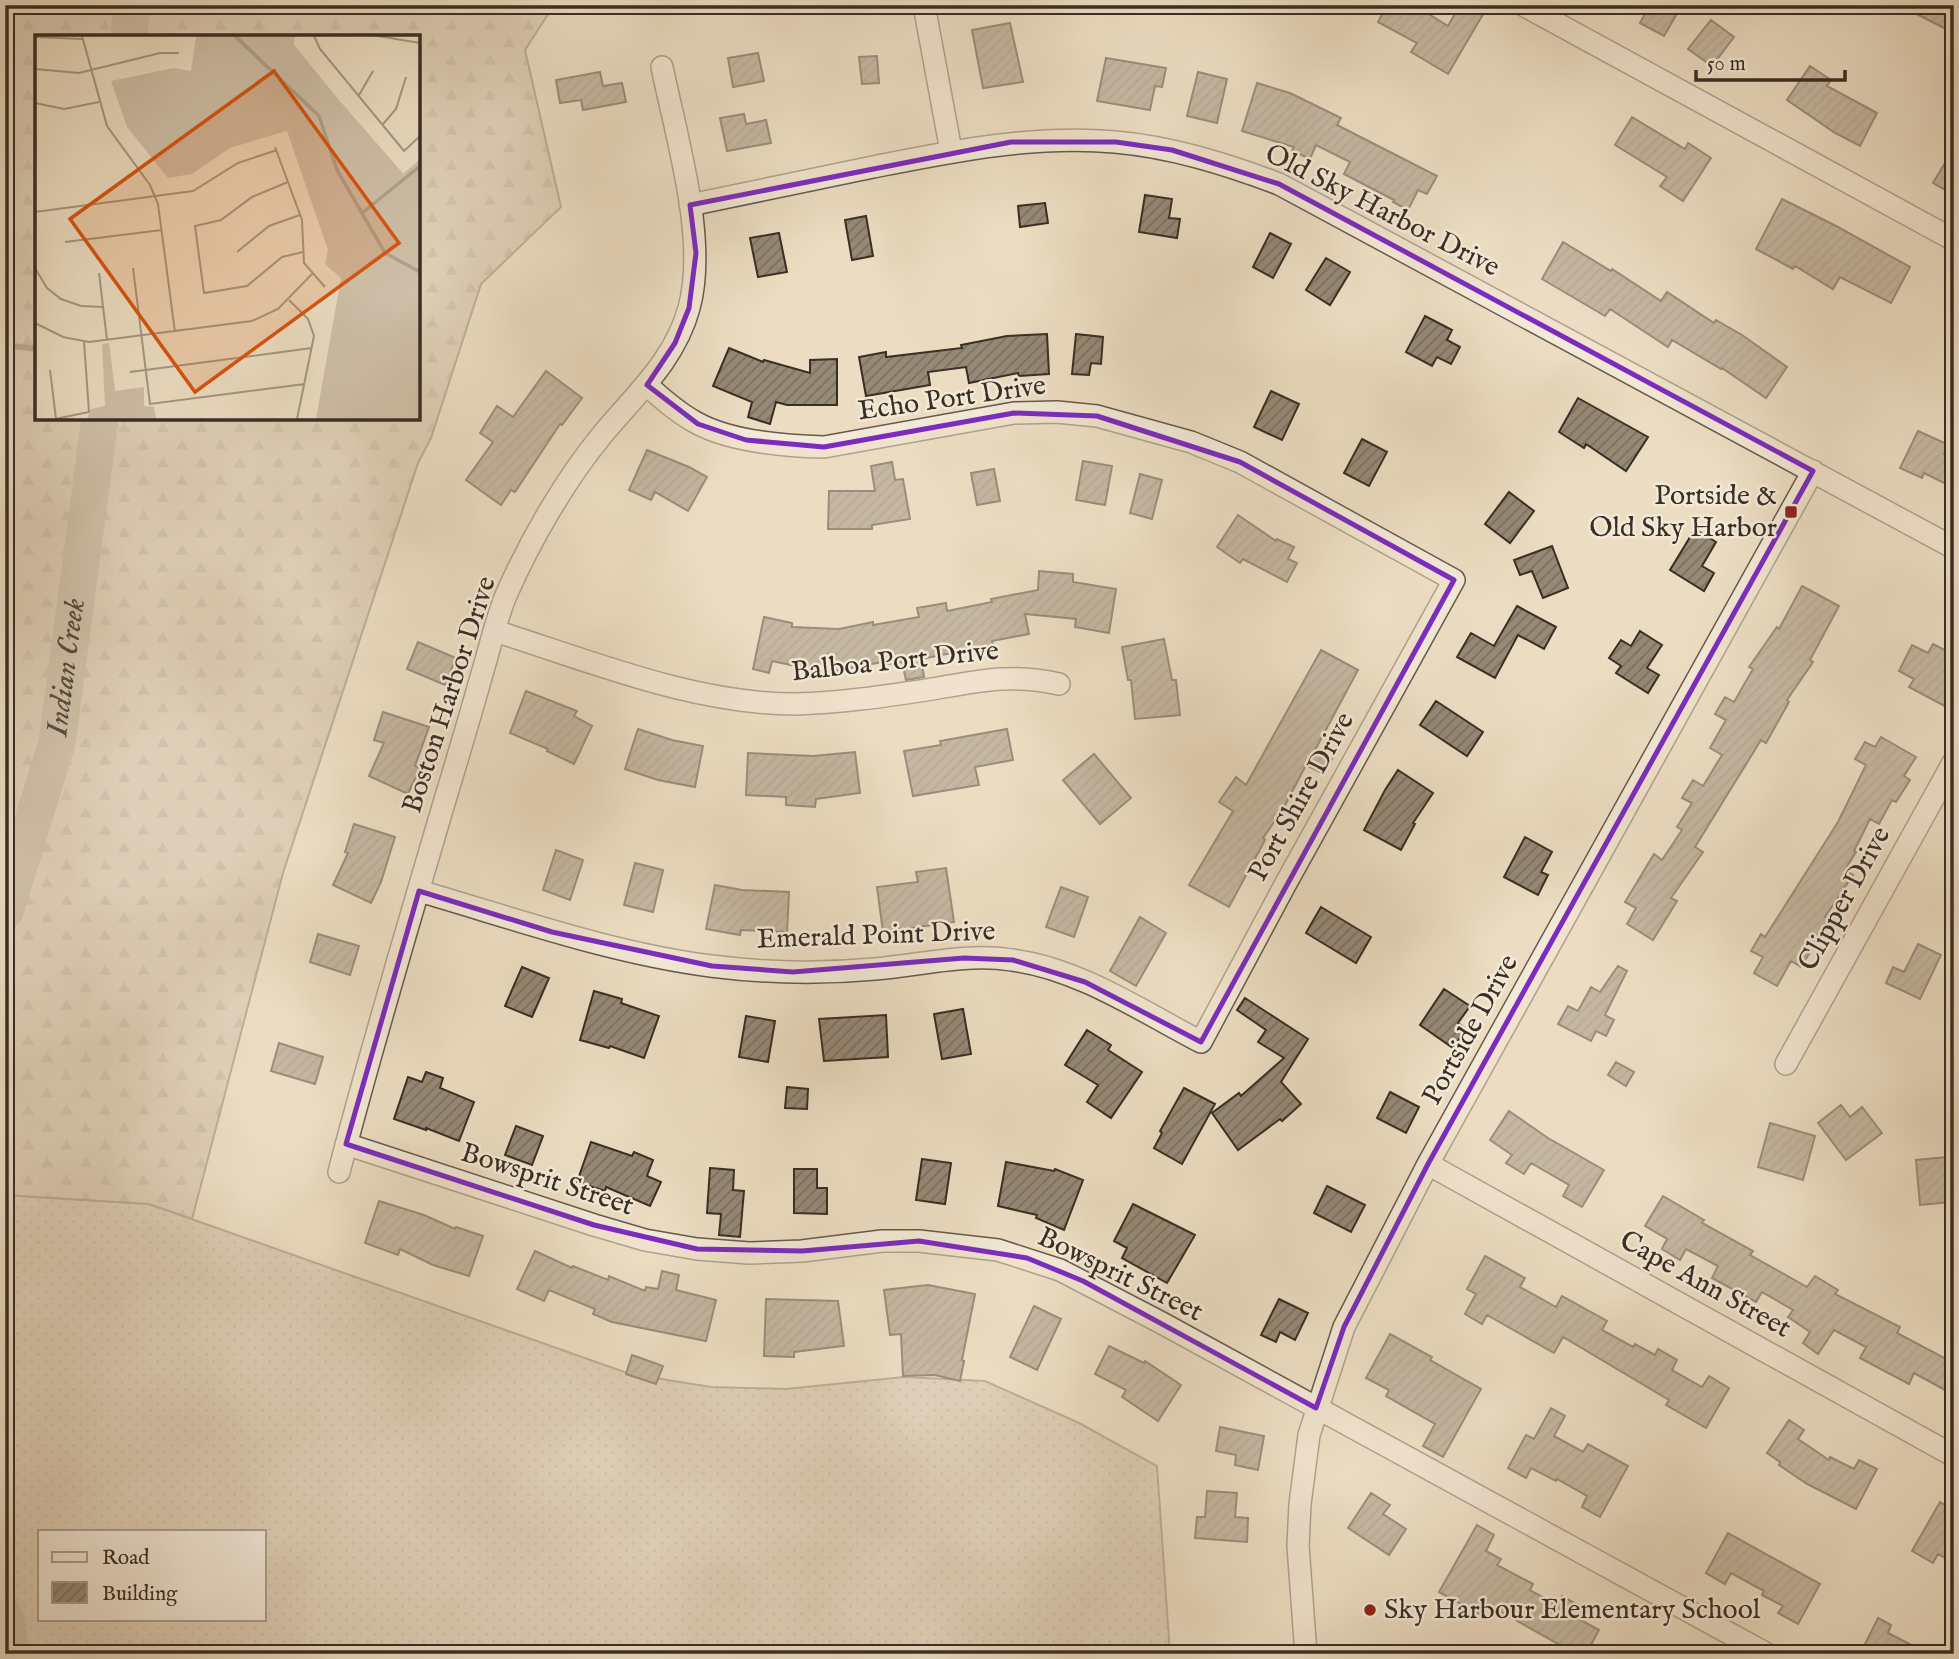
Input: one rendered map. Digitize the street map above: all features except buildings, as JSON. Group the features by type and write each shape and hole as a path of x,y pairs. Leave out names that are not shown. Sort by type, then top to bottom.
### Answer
{"street":[{"path":"924,5 951,151"},
{"path":"1523,5 1954,240"},
{"name":"Boston Harbor Drive","path":"339,1172 376,1032 506,594 568,481 602,435 647,385 676,343 689,309 695,281 696,253 690,205 662,67"},
{"name":"Old Sky Harbor Drive","path":"690,205 951,151 1012,142 1116,142 1172,150 1237,168 1279,184 1954,548"},
{"name":"Echo Port Drive","path":"647,385 671,407 698,424 746,440 798,446 824,447 1013,413 1058,412 1097,416 1191,442 1240,462 1454,580"},
{"name":"Portside Drive","path":"1306,1654 1298,1546 1300,1504 1309,1435 1344,1327 1429,1164 1814,471"},
{"name":"Port Shire Drive","path":"1201,1042 1454,580"},
{"name":"Balboa Port Drive","path":"495,631 685,691 738,700 792,704 846,702 1004,677 1032,678 1059,684"},
{"name":"Clipper Drive","path":"1786,1064 1954,761"},
{"name":"Emerald Point Drive","path":"419,891 552,932 632,952 712,966 793,972 875,969 964,958 1013,960 1062,972 1085,982 1201,1042"},
{"name":"Bowsprit Street","path":"346,1144 594,1225 645,1240 697,1249 749,1253 881,1241 919,1241 998,1250 1027,1258 1083,1281 1767,1654"},
{"name":"Cape Ann Street","path":"1429,1164 1954,1456"}],"highlighted area":[{"path":"1011,142 1116,142 1172,150 1279,184 1813,471 1428,1164 1344,1327 1316,1408 1083,1281 1027,1258 919,1241 802,1251 697,1249 594,1225 346,1144 419,891 552,932 712,966 793,972 964,958 1013,960 1085,982 1201,1042 1454,580 1240,462 1097,416 1014,413 824,447 746,440 698,424 647,385 675,343 689,308 696,253 690,205"}],"green space":[{"path":"5,5 554,5 525,50 561,207 481,284 431,438 418,463 283,873 192,1219 149,1204 5,1195"},
{"path":"5,1195 149,1204 630,1374 711,1387 786,1389 904,1377 985,1381 1079,1423 1157,1466 1170,1654 5,1654"}],"waterway":[{"name":"Indian Creek","path":"129,35 131,5"},
{"path":"5,345 35,349"},
{"name":"Indian Creek","path":"5,911 57,743 100,420"},
{"name":"Indian Creek","path":"5,1617 12,1654"}],"place":[{"name":"Portside & Old Sky Harbor","path":"1791,512"},
{"name":"Sky Harbour Elementary School","path":"1370,1610"}]}
